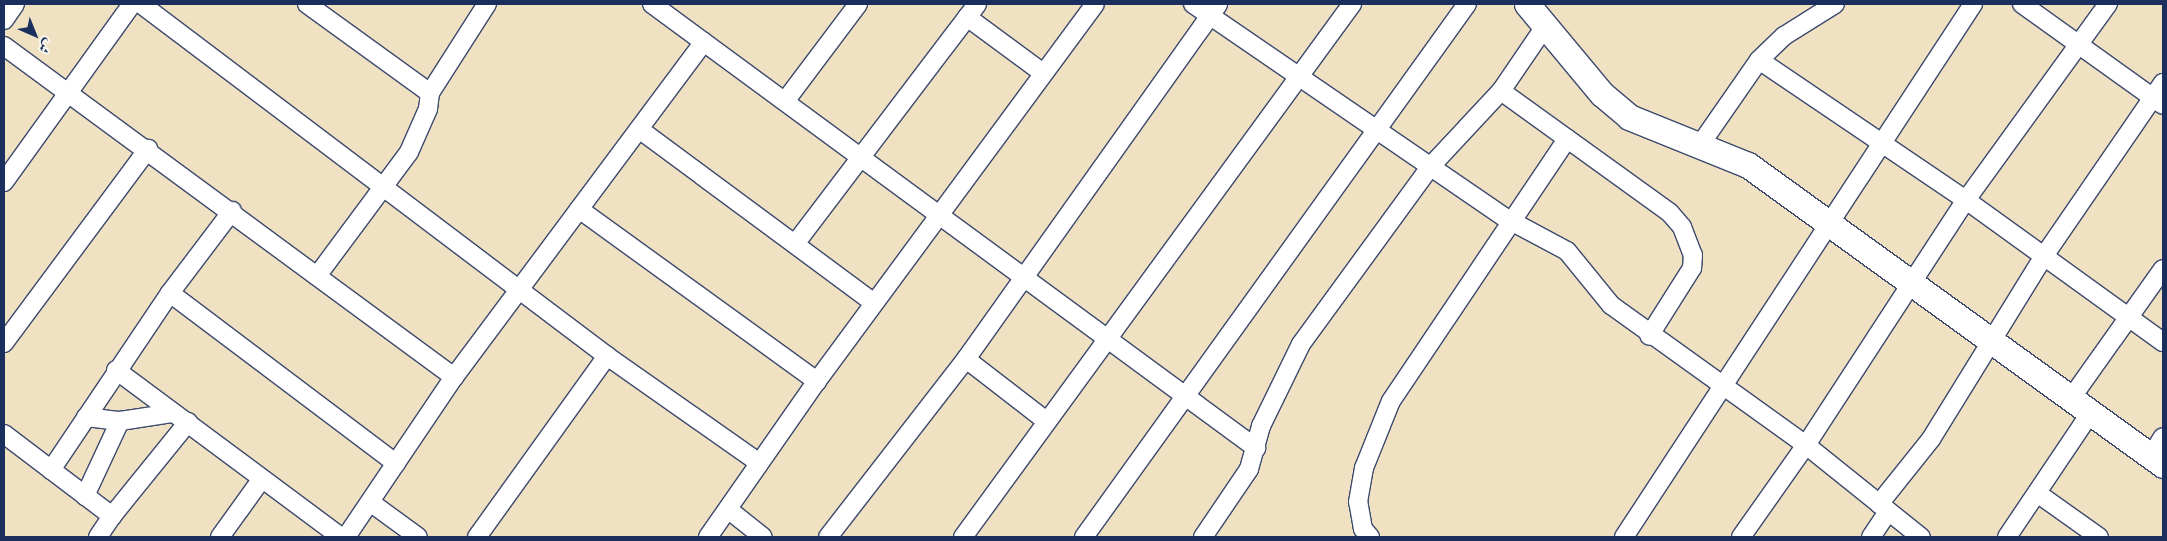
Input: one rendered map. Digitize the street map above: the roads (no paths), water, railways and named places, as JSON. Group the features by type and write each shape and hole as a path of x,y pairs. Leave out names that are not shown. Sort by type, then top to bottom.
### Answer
{"street":[{"path":"4,20 15,4"},
{"path":"4,182 132,4"},
{"path":"142,4 607,356 759,463"},
{"path":"307,4 430,93"},
{"path":"652,4 941,212 1184,398 1256,448"},
{"path":"708,537 729,510 759,463 817,380 1095,4"},
{"path":"1193,4 1214,9 1297,76 1509,220 1568,251 1611,305 1649,336 1724,384 1921,537"},
{"path":"962,537 1105,338 1352,4"},
{"path":"1084,537 1379,130 1467,4"},
{"path":"1527,4 1620,110 1639,122 1748,165 2082,405 2159,453"},
{"path":"1700,145 1759,60 1784,36 1835,4"},
{"path":"1624,537 1973,4"},
{"path":"2022,4 2158,101"},
{"path":"1740,537 1806,446 1966,200 2108,4"},
{"path":"317,276 409,152 428,109 430,93 483,5"},
{"path":"786,100 851,6"},
{"path":"828,537 966,359 1214,9"},
{"path":"795,244 972,10 1044,73"},
{"path":"1203,537 1235,494 1256,448 1261,426 1301,344 1431,166 1500,91 1546,25"},
{"path":"346,537 454,377 704,42"},
{"path":"4,46 70,91 454,377"},
{"path":"1759,60 1966,200 2163,342"},
{"path":"1871,537 1883,508 1978,368 1991,339 2044,256 2158,101 2163,83"},
{"path":"1500,91 1670,213 1691,245 1692,268 1649,336"},
{"path":"639,129 874,302"},
{"path":"1370,537 1363,529 1358,502 1364,468 1391,401 1509,220 1567,139"},
{"path":"4,343 148,149"},
{"path":"579,209 817,380"},
{"path":"51,470 116,370 170,293 232,211"},
{"path":"2007,537 2037,493 2129,318 2163,268"},
{"path":"170,293 396,462"},
{"path":"483,535 607,356"},
{"path":"966,359 1045,420"},
{"path":"116,370 261,480 341,537"},
{"path":"86,417 120,421 181,418"},
{"path":"98,537 181,418"},
{"path":"85,496 120,421"},
{"path":"4,434 112,516"},
{"path":"220,537 261,480"},
{"path":"2037,493 2099,537"},
{"path":"370,502 418,537"},
{"path":"729,510 763,537"}]}
